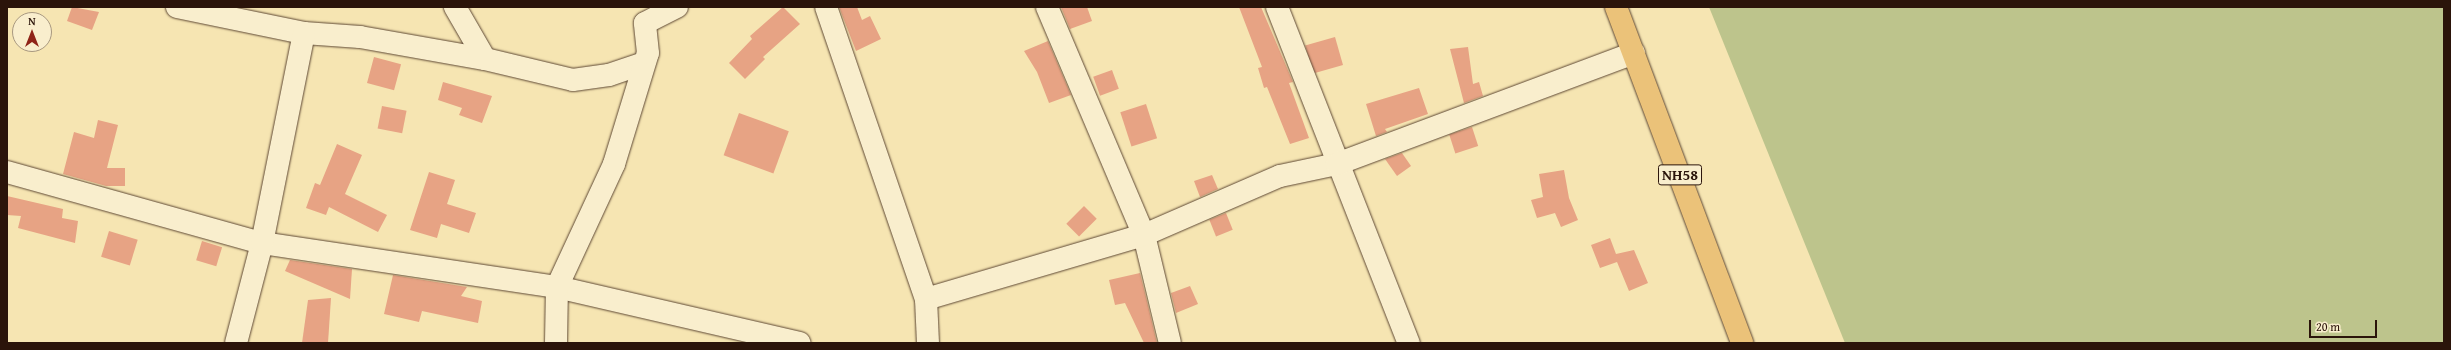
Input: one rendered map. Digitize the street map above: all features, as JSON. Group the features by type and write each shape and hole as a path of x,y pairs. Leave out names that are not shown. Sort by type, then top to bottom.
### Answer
{"main road":[{"name":"NH58","path":"1616,7 1742,343"}],"street":[{"path":"177,7 304,33 360,37 485,59 573,80 609,75 643,63"},
{"path":"455,7 485,59"},
{"path":"556,343 558,287 614,164 643,63 648,53 642,15 677,7"},
{"path":"826,7 926,299 928,343"},
{"path":"1047,7 1144,234 1170,343"},
{"path":"1277,7 1337,164 1409,343"},
{"path":"236,343 262,243 304,33"},
{"path":"926,299 1144,234 1280,176 1337,164 1634,53"},
{"path":"7,172 262,243 558,287 800,343"}],"green space":[{"path":"1709,7 2444,7 2444,343 1845,343"}],"building":[{"path":"72,7 99,12 92,30 67,21"},
{"path":"783,7 800,24 763,57 765,59 745,79 729,63 752,39 750,36"},
{"path":"839,7 857,7 862,20 870,16 881,39 856,51"},
{"path":"1061,7 1087,7 1092,21 1070,29"},
{"path":"1239,7 1261,7 1293,82 1289,83 1309,138 1290,144 1267,87 1264,88 1258,68 1262,67"},
{"path":"1335,37 1343,65 1313,73 1305,46"},
{"path":"1048,41 1071,95 1049,103 1037,72 1024,51"},
{"path":"1468,47 1473,84 1479,82 1483,96 1464,103 1450,49"},
{"path":"374,57 401,64 394,90 367,83"},
{"path":"1112,70 1119,89 1100,96 1093,77"},
{"path":"443,82 492,96 482,123 459,115 462,108 438,100"},
{"path":"1419,88 1428,114 1385,129 1387,132 1376,136 1366,104"},
{"path":"1146,104 1157,138 1131,147 1120,112"},
{"path":"382,106 407,111 402,133 378,129"},
{"path":"739,113 789,131 773,173 724,155"},
{"path":"98,120 118,125 107,168 125,168 125,186 106,186 63,174 74,132 94,138"},
{"path":"1472,127 1478,146 1455,153 1449,134"},
{"path":"337,144 362,155 345,194 387,215 378,232 329,207 326,215 306,208 315,183 320,185"},
{"path":"1402,153 1411,166 1397,176 1385,159"},
{"path":"1564,170 1569,198 1578,220 1561,227 1555,213 1537,218 1531,200 1543,197 1539,174"},
{"path":"429,172 455,180 447,204 476,213 469,233 441,224 437,238 410,230"},
{"path":"1212,175 1218,189 1200,197 1194,181"},
{"path":"7,196 63,209 62,218 78,221 75,243 18,228 21,216 7,215"},
{"path":"1084,206 1097,219 1079,236 1066,224"},
{"path":"1226,213 1233,230 1216,236 1209,220"},
{"path":"109,231 138,240 130,266 101,257"},
{"path":"1610,238 1616,254 1634,250 1648,283 1629,291 1617,262 1600,268 1591,245"},
{"path":"202,241 222,247 216,266 196,260"},
{"path":"290,260 352,269 350,299 285,271"},
{"path":"1140,273 1157,343 1144,343 1125,303 1115,305 1109,280"},
{"path":"393,275 467,287 461,296 482,301 478,323 422,311 419,322 384,314"},
{"path":"1190,286 1198,304 1176,313 1171,293"},
{"path":"331,298 328,343 302,343 308,300"}]}
